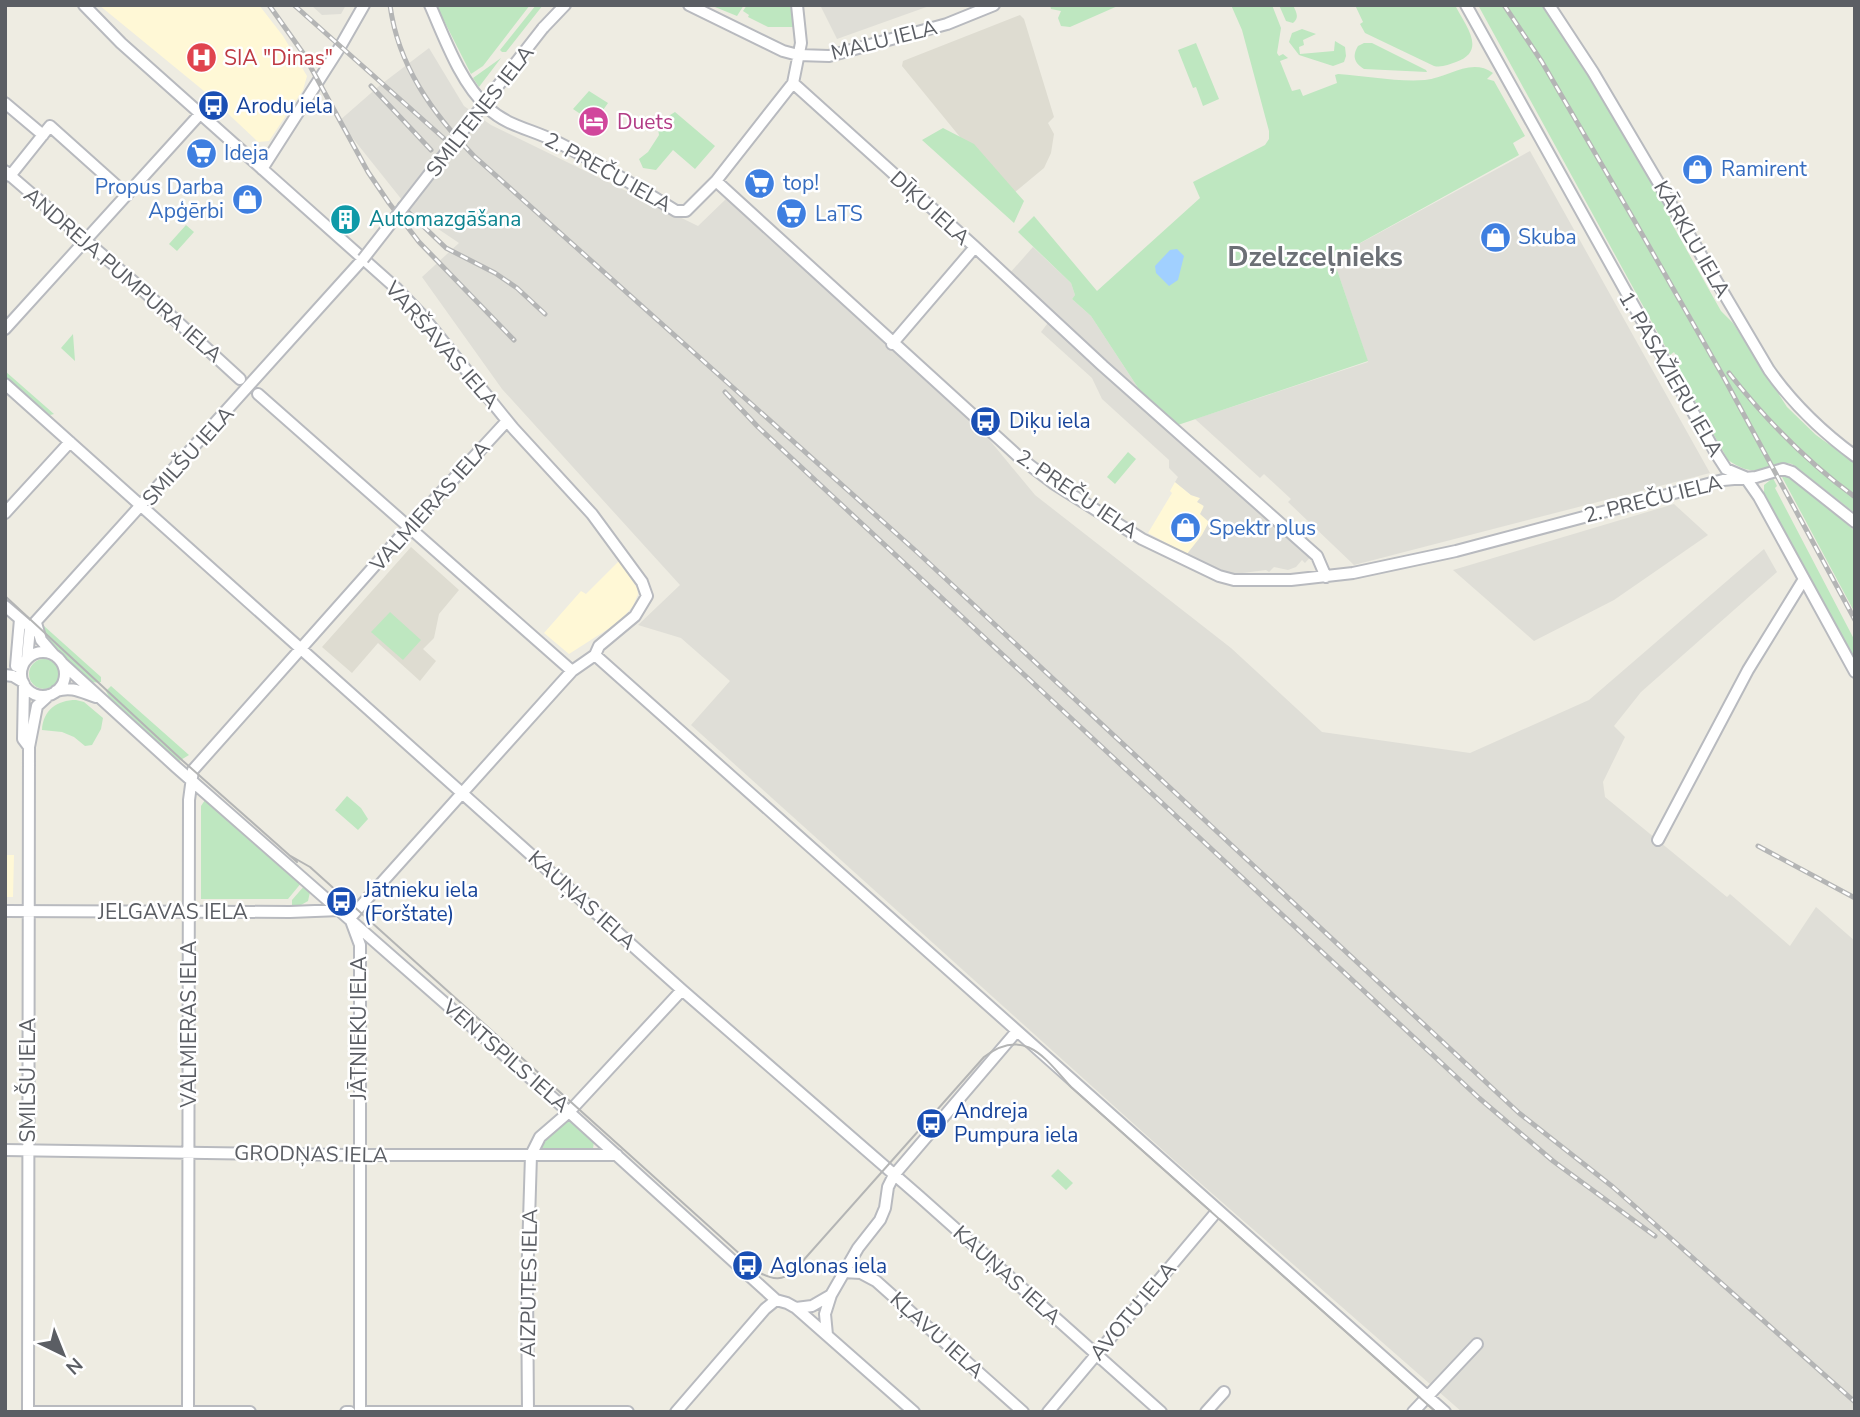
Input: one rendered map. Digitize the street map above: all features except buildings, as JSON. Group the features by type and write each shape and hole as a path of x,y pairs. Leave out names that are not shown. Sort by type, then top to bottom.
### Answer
{"street":[{"name":"VARŠAVAS IELA","path":"84,5 121,43 420,313 507,421 592,514 642,582 647,596 635,616 599,646 595,655"},
{"path":"262,169 364,5"},
{"name":"2. PREČU IELA","path":"430,5 456,62 476,95 488,108 517,128 545,135 604,166 676,211 686,211 716,181 1019,457 1053,483 1153,545 1219,576 1234,580 1326,578 1456,551 1723,480 1756,477 1783,469 1792,472 1855,522"},
{"name":"SMILTENES IELA","path":"363,259 557,10 565,5"},
{"name":"SMILTENES IELA","path":"557,10 573,5"},
{"path":"689,5 783,51 798,55"},
{"path":"716,181 793,83 801,29 797,5"},
{"name":"MALU IELA","path":"798,55 829,56 947,24 994,5"},
{"name":"1. PASAŽIERU IELA","path":"1466,5 1717,455 1727,469 1745,477 1777,526 1855,672"},
{"name":"KĀRKLU IELA","path":"1549,5 1593,72 1745,333 1781,387 1812,421 1855,456"},
{"name":"DĪĶU IELA","path":"793,83 975,247 892,344"},
{"path":"5,103 43,135"},
{"path":"5,329 200,114"},
{"path":"8,174 50,126 127,195"},
{"name":"ANDREJA PUMPURA IELA","path":"8,174 125,274 240,379"},
{"path":"975,247 1103,366 1317,556 1326,578"},
{"name":"SMILŠU IELA","path":"33,626 267,369 363,259"},
{"name":"KAUŅAS IELA","path":"5,384 681,990 1161,1412"},
{"path":"258,394 572,671"},
{"name":"VALMIERAS IELA","path":"188,1411 189,800 193,770 507,421"},
{"path":"5,513 70,442"},
{"path":"1658,840 1748,670 1804,579"},
{"path":"5,606 33,626 58,659 65,675 64,682 52,693 35,694 13,676 5,675"},
{"path":"20,619 18,664 24,683"},
{"path":"18,664 33,626"},
{"path":"18,664 40,652 58,659"},
{"path":"345,914 463,792 572,671 595,655 1445,1412"},
{"name":"VENTSPILS IELA","path":"58,659 94,690 98,698"},
{"name":"SMILŠU IELA","path":"24,683 23,739 29,747"},
{"name":"VENTSPILS IELA","path":"52,693 74,688 98,698 569,1112 776,1300 796,1308 914,1412"},
{"name":"SMILŠU IELA","path":"30,1412 29,747 37,706 52,693"},
{"name":"JELGAVAS IELA","path":"5,911 345,914"},
{"name":"JĀTNIEKU IELA","path":"345,914 360,944 359,1412"},
{"path":"531,1155 540,1138 569,1112 681,990"},
{"path":"827,1335 825,1314 831,1295 843,1272 880,1220 885,1208 888,1186 894,1175 1017,1031"},
{"name":"GRODŅAS IELA","path":"5,1150 617,1155"},
{"name":"AIZPUTES IELA","path":"528,1412 527,1286 531,1155"},
{"name":"AVOTU IELA","path":"1048,1412 1218,1210"},
{"name":"KĻAVU IELA","path":"843,1272 861,1273 876,1281 1023,1412"},
{"path":"796,1308 812,1306 831,1295"},
{"path":"676,1412 765,1309 776,1300"},
{"path":"1413,1412 1477,1344"},
{"path":"1206,1412 1224,1392"},
{"path":"30,1412 250,1412"},
{"path":"366,1412 628,1412"}],"shaded area":[{"path":"99,5 259,5 283,36 307,76 303,90 269,141 258,142 204,91"},
{"path":"311,5 346,5 341,14 322,15"},
{"path":"820,5 932,5 837,39"},
{"path":"1020,15 1024,19 1054,117 1048,123 1054,134 1051,153 1044,168 1009,197 902,66 903,61"},
{"path":"429,48 464,106 491,125 698,226 726,199 973,420 1035,495 1231,648 1322,732 1470,753 1589,700 1764,549 1777,572 1641,692 1614,726 1625,737 1603,782 1605,797 1727,897 1730,894 1790,946 1816,907 1855,941 1855,1412 1462,1412 1175,1161 691,725 730,681 681,638 638,625 680,585 502,389 422,277 459,243 410,210 339,121"},
{"path":"1530,151 1710,473 1354,565 1288,502 1291,499 1264,474 1260,478 1195,419 1368,362 1333,258"},
{"path":"1033,247 1071,283 1075,295 1072,299 1091,316 1146,400 1315,552 1305,563 1302,560 1296,567 1288,570 1274,567 1269,572 1266,570 1235,574 1212,567 1187,554 1209,522 1200,514 1204,506 1197,502 1200,498 1191,495 1175,482 1178,477 1169,468 1169,460 1102,399 1092,378 1041,332 1054,315 1009,274"},
{"path":"1175,482 1191,495 1200,498 1209,522 1187,554 1148,533 1172,493 1170,491"},
{"path":"1674,504 1708,535 1614,600 1534,641 1453,570"},
{"path":"411,547 459,590 439,614 434,638 423,649 436,661 420,681 378,643 352,673 322,647"},
{"path":"619,561 637,588 638,594 633,606 619,622 569,654 544,633 581,591 586,594"},
{"path":"5,855 14,855 13,897 5,897"}],"green space":[{"path":"436,5 530,5 483,66 471,74"},
{"path":"536,5 543,5 506,52 502,52 500,50"},
{"path":"710,5 744,5 737,16"},
{"path":"747,5 790,5 795,27 768,27 748,17 743,11"},
{"path":"1050,5 1120,5 1070,27 1061,26 1058,18 1061,11 1051,9"},
{"path":"1231,5 1272,5 1281,28 1277,53 1288,58 1280,61 1292,91 1300,89 1303,96 1337,83 1335,75 1338,74 1393,80 1425,80 1476,67 1493,73 1487,79 1494,81 1525,136 1513,143 1519,155 1333,258 1368,361 1175,426 1146,400 1091,316 1072,299 1075,295 1071,283 1018,232 1034,216 1097,291 1200,198 1193,182 1265,145 1269,139 1269,131 1242,30"},
{"path":"1279,5 1293,5 1297,17 1293,23 1286,21"},
{"path":"1355,5 1455,5 1471,37 1471,51 1456,62 1434,66 1365,33"},
{"path":"1478,5 1543,5 1594,83 1667,207 1671,222 1721,311 1733,323 1787,407 1816,435 1855,463 1855,513 1792,464 1783,463 1749,470 1728,460 1673,362 1678,359 1674,352 1670,355"},
{"path":"1302,29 1316,34 1303,40 1304,45 1299,47 1300,54 1334,51 1335,41 1345,47 1344,62 1333,66 1299,55 1289,42 1292,33"},
{"path":"1196,43 1219,99 1203,106 1178,50"},
{"path":"1372,43 1427,72 1364,69 1356,62 1355,53 1358,46"},
{"path":"501,58 479,87 473,78"},
{"path":"589,91 608,103 594,123 573,109"},
{"path":"675,112 715,146 695,169 673,150 656,170 643,168 639,159 648,152 659,135 657,123"},
{"path":"943,128 974,144 1024,201 1014,223 922,140"},
{"path":"186,225 194,232 177,251 169,244"},
{"path":"73,334 75,361 61,348"},
{"path":"5,371 54,414 50,415 5,376"},
{"path":"1128,452 1136,459 1115,484 1107,477"},
{"path":"1781,475 1809,490 1855,531 1855,613"},
{"path":"1773,478 1777,486 1775,488 1855,641 1855,660 1764,494 1764,485"},
{"path":"390,612 421,640 403,660 371,632"},
{"path":"44,626 101,677 101,682 89,681 78,673 44,639"},
{"path":"44,659 55,663 59,674 55,685 44,689 33,685 29,674 33,663"},
{"path":"111,686 189,755 179,761 109,697 106,691"},
{"path":"63,702 84,702 103,718 101,729 92,745 85,746 62,732 42,730 45,717 52,708"},
{"path":"347,796 361,808 368,819 358,830 335,810"},
{"path":"205,800 210,801 302,882 288,899 201,899 201,806"},
{"path":"305,885 310,892 308,901 301,905 292,905 292,900"},
{"path":"566,1120 570,1120 594,1141 593,1149 541,1149 541,1144"},
{"path":"1058,1169 1073,1183 1066,1190 1051,1176"}],"water":[{"path":"1177,249 1184,256 1178,280 1169,286 1156,273 1155,266 1170,250"}],"tram line":[{"path":"5,596 183,761 297,862"},
{"path":"289,855 310,867 762,1274 778,1278 793,1272 984,1057 998,1048 1022,1045 1043,1057 1071,1087 1436,1412"}],"railway":[{"path":"269,5 303,53 368,172 389,203 419,242 514,340"},
{"path":"294,5 448,142"},
{"path":"390,5 394,27 409,69 432,106 474,156 917,552 1519,1113 1613,1187 1855,1402"},
{"path":"1504,5 1542,62 1634,220 1723,376 1855,620"},
{"path":"371,86 431,150"},
{"path":"400,204 446,248 495,273 517,288 545,314"},
{"path":"1729,373 1788,440 1855,497"},
{"path":"725,392 758,427 1479,1098 1553,1161 1655,1236"},
{"path":"1758,846 1855,898"}],"place":[{"name":"SIA \"Dinas\"","path":"201,58"},
{"name":"Arodu iela","path":"213,106"},
{"name":"Duets","path":"594,122"},
{"name":"Ideja","path":"201,153"},
{"name":"Ramirent","path":"1698,169"},
{"name":"top!","path":"760,183"},
{"name":"Propus Darba Apģērbi","path":"247,199"},
{"name":"LaTS","path":"792,214"},
{"name":"Automazgāšana","path":"346,219"},
{"name":"Skuba","path":"1495,237"},
{"name":"Diķu iela","path":"986,421"},
{"name":"Spektr plus","path":"1186,528"},
{"name":"Jātnieku iela (Forštate)","path":"341,902"},
{"name":"Andreja Pumpura iela","path":"931,1123"},
{"name":"Aglonas iela","path":"747,1266"}],"district":[{"name":"Dzelzceļnieks","path":"1315,256"}]}
